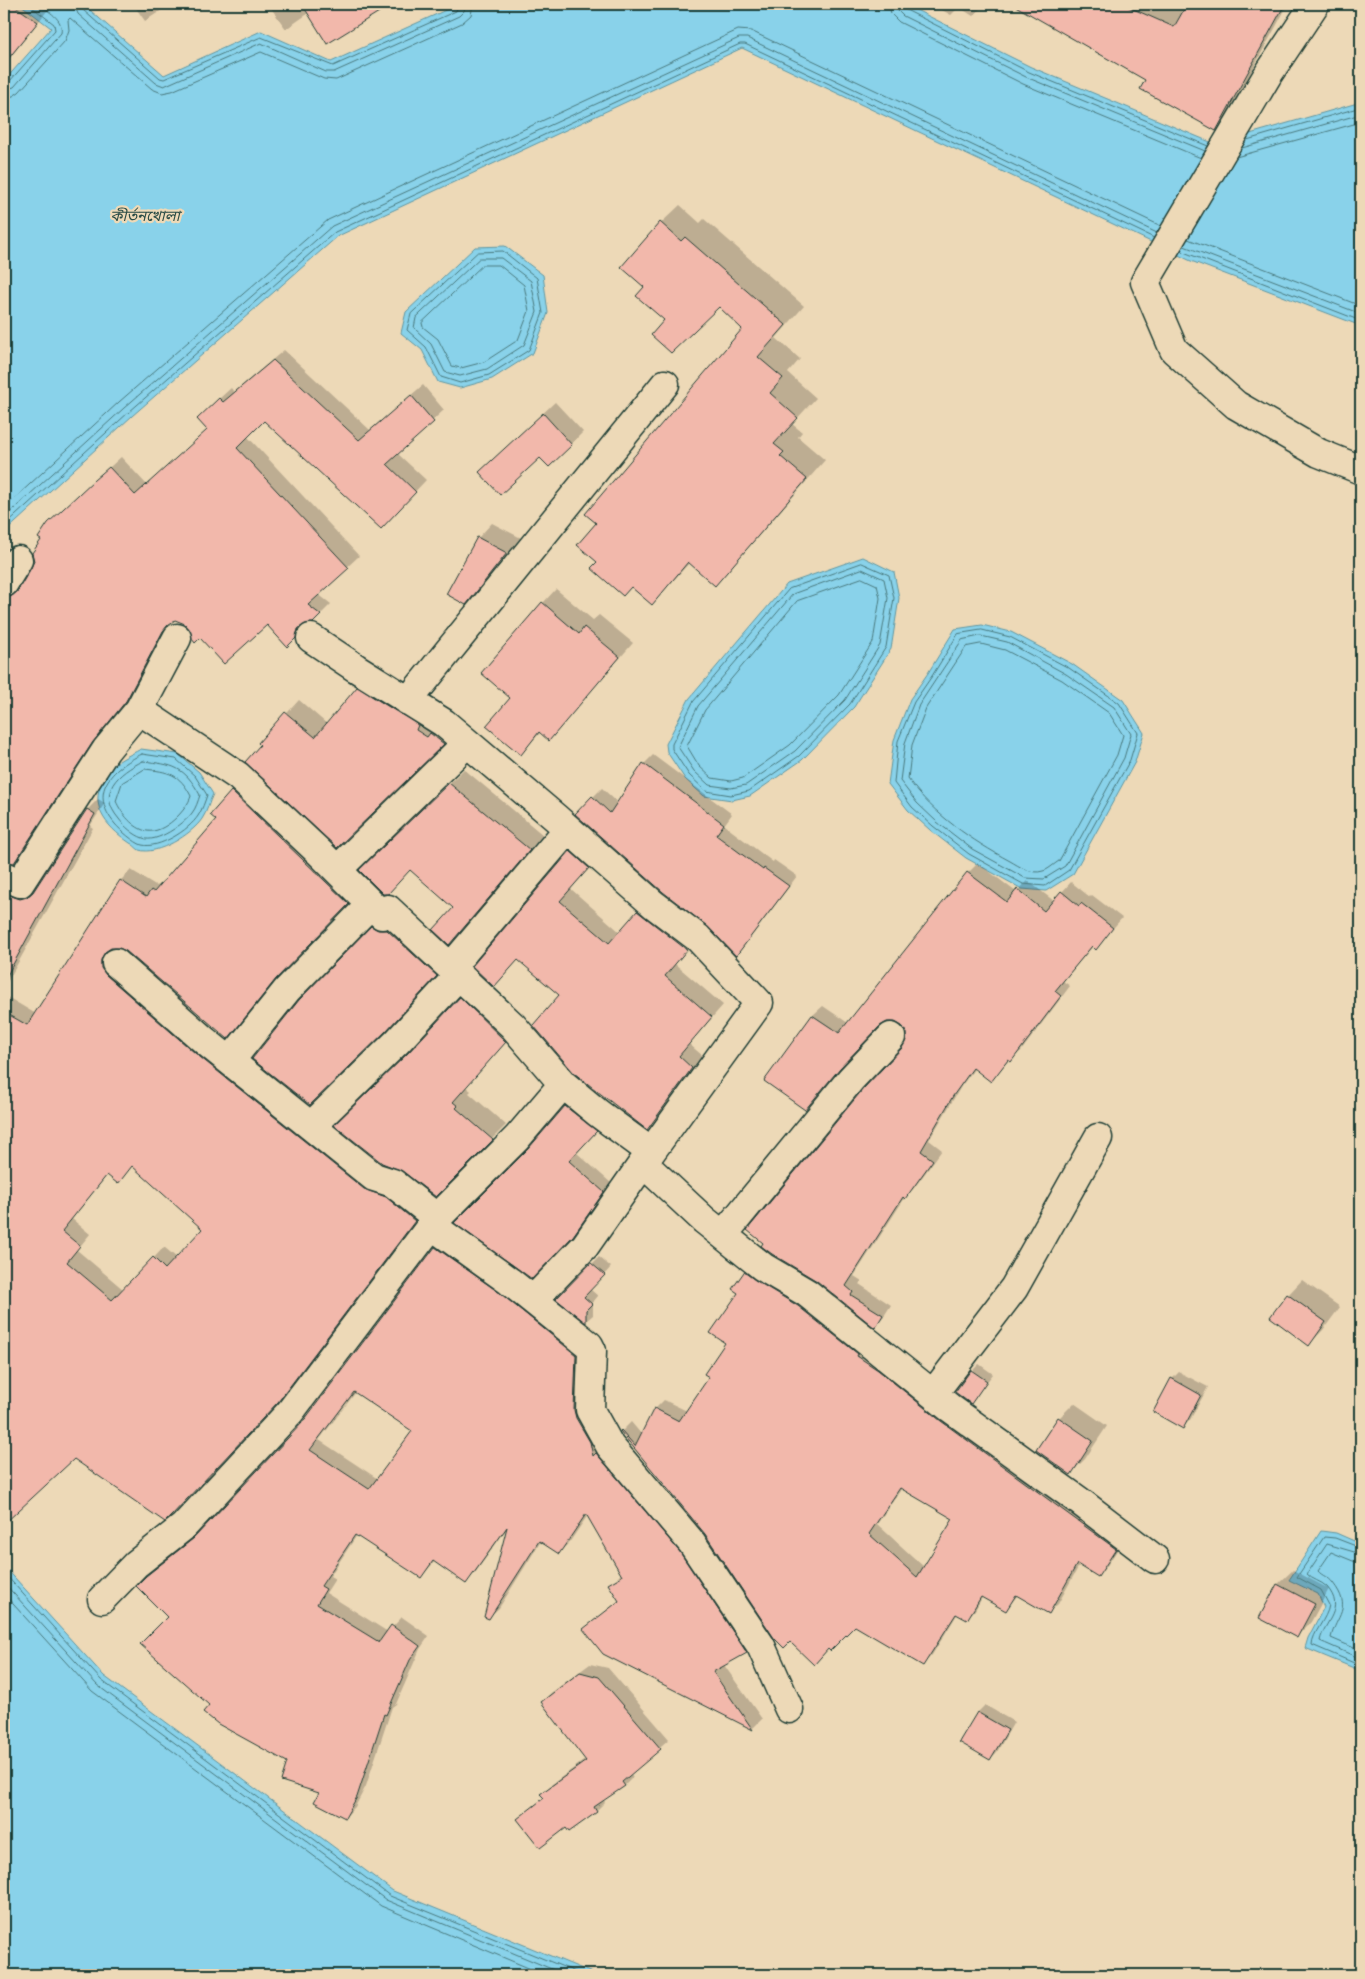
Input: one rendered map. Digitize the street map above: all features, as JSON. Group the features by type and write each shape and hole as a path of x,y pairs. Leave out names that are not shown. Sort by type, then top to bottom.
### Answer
{"street":[{"path":"1315,4 1267,76 1145,282 1174,350 1236,405 1319,453 1361,470"},
{"path":"408,701 666,384"},
{"path":"4,583 18,560"},
{"path":"4,876 20,883 106,750 139,710 177,638"},
{"path":"311,638 444,723 653,904 698,938 759,1003 585,1246 533,1300"},
{"path":"139,710 238,776 382,915 388,908 513,1026 563,1084 647,1158 723,1235 763,1267 807,1293 933,1394 1155,1559"},
{"path":"337,870 468,744"},
{"path":"311,1126 397,1042 568,829"},
{"path":"230,1061 287,990 372,904"},
{"path":"116,963 230,1061 374,1177 393,1183 434,1222 589,1345 592,1351 590,1410 610,1446 692,1543 761,1646 789,1709"},
{"path":"723,1235 851,1079 891,1037"},
{"path":"102,1599 136,1564 183,1527 290,1412 434,1222 517,1138 563,1084"},
{"path":"933,1394 1014,1288 1098,1138"}],"water":[{"name":"কীর্তনখোলা","path":"20,4 83,4 164,75 261,31 331,62 459,4 904,4 1031,67 1215,144 1361,102 1361,326 1191,261 742,48 338,236 132,416 4,533 4,81 51,28"},
{"path":"505,246 543,275 548,313 533,353 492,379 460,388 438,382 422,350 401,333 406,312 475,247"},
{"path":"863,557 894,572 899,598 891,649 854,707 802,760 750,796 732,800 704,796 685,779 667,752 666,744 689,699 787,584"},
{"path":"982,625 1011,632 1072,664 1123,700 1144,733 1135,762 1073,874 1046,891 1022,889 966,858 908,810 888,784 894,740 910,699 955,629"},
{"path":"141,749 178,754 199,772 213,794 204,816 190,831 164,847 146,851 139,850 113,829 101,813 98,804 101,784 109,769 117,762"},
{"path":"1321,1531 1336,1533 1361,1544 1361,1671 1305,1648 1324,1607 1318,1594 1289,1580"},
{"path":"4,1566 104,1676 393,1891 597,1975 4,1975"}],"building":[{"path":"4,4 12,4 38,22 4,64"},
{"path":"302,4 392,4 327,44"},
{"path":"1012,4 1122,4 1174,27 1187,4 1285,4 1216,131 1140,89 1145,80"},
{"path":"660,222 681,241 685,237 786,325 758,357 783,378 770,393 798,418 774,444 784,452 780,456 807,479 715,586 688,562 652,605 631,587 623,596 591,568 597,562 577,545 596,523 585,514 742,329 719,307 671,353 651,335 664,320 636,296 644,287 621,267"},
{"path":"273,360 359,440 411,395 434,422 387,464 416,492 381,529 264,421 237,448 349,568 308,605 321,615 313,623 305,624 298,629 296,638 287,647 267,625 224,664 200,638 195,643 190,630 185,624 175,620 168,625 126,701 93,742 14,863 4,861 4,599 17,592 31,568 34,561 32,553 41,540 38,538 48,523 94,480 109,467 135,495 207,430 197,419 219,398 223,402"},
{"path":"543,413 572,445 549,467 540,458 500,495 479,472"},
{"path":"477,537 507,553 466,605 446,594"},
{"path":"542,602 579,634 584,627 620,657 549,741 539,732 521,755 486,726 510,698 481,673"},
{"path":"357,687 418,725 416,730 427,737 430,733 444,744 337,848 245,762 260,745 258,743 285,712 315,737"},
{"path":"643,763 724,824 716,835 763,870 764,868 789,886 736,956 707,926 663,892 575,814 592,796 610,813"},
{"path":"449,783 530,850 449,945 433,930 453,908 410,870 388,894 383,894 359,870"},
{"path":"231,791 349,904 276,979 228,1039 126,951 119,948 111,948 105,952 101,960 101,968 106,975 195,1053 364,1189 386,1197 415,1221 278,1402 165,1522 74,1459 4,1524 4,1012 27,1025 120,880 146,897 151,890 154,892 216,820 210,815","holes":["132,1166 202,1229 165,1269 153,1257 112,1300 67,1262 80,1246 62,1231 107,1175 118,1184"]},
{"path":"87,809 95,814 4,981 4,893 20,899 27,897 33,892"},
{"path":"570,851 589,868 560,901 609,943 637,911 687,950 665,976 712,1017 679,1056 692,1068 647,1130 574,1073 533,1025 559,995 518,960 494,987 472,966"},
{"path":"967,872 1007,902 1017,889 1044,911 1061,891 1079,906 1081,903 1113,928 1096,950 1092,946 1055,991 1061,996 1011,1062 1008,1060 991,1082 973,1068 953,1096 921,1151 933,1160 905,1199 903,1197 846,1286 853,1292 851,1295 883,1315 875,1328 817,1281 761,1246 763,1243 747,1230 863,1089 902,1048 906,1040 906,1032 902,1026 895,1022 887,1022 880,1026 840,1068 805,1110 764,1081 812,1015 839,1033"},
{"path":"371,926 378,930 387,930 437,976 386,1031 310,1105 252,1059 299,1000"},
{"path":"460,997 506,1042 453,1102 458,1106 456,1108 493,1140 436,1197 402,1171 382,1163 334,1125 408,1053"},
{"path":"565,1106 597,1131 569,1161 604,1192 573,1236 532,1279 454,1223 528,1149"},
{"path":"435,1247 500,1293 576,1355 574,1410 576,1418 590,1442 593,1456 596,1453 680,1552 747,1653 713,1672 753,1730 603,1654 583,1629 619,1601 608,1584 622,1576 586,1514 559,1554 539,1541 489,1619 484,1617 507,1527 466,1584 433,1561 421,1578 355,1535 321,1586 326,1589 317,1604 379,1642 391,1625 420,1646 410,1660 386,1715 384,1714 357,1797 345,1818 314,1802 319,1793 281,1781 287,1762 218,1724 203,1712 209,1705 140,1644 167,1617 136,1586 194,1538 302,1423","holes":["354,1392 412,1431 369,1489 310,1450"]},
{"path":"591,1263 605,1275 584,1297 592,1304 586,1310 586,1323 556,1299"},
{"path":"744,1272 798,1306 858,1354 857,1356 878,1370 941,1421 1116,1549 1098,1577 1077,1564 1049,1614 1016,1595 1006,1611 981,1597 967,1620 956,1614 923,1666 855,1626 830,1651 828,1649 814,1665 790,1642 784,1648 774,1638 705,1534 620,1431 635,1446 654,1408 679,1421 709,1377 704,1374 725,1343 710,1333 738,1293 732,1289","holes":["900,1488 953,1519 917,1577 869,1534"]},
{"path":"1287,1294 1326,1322 1309,1346 1270,1317"},
{"path":"971,1370 987,1381 971,1404 955,1392"},
{"path":"1171,1378 1201,1395 1183,1429 1153,1412"},
{"path":"1058,1417 1093,1441 1071,1475 1036,1450"},
{"path":"1277,1584 1315,1604 1297,1638 1259,1618"},
{"path":"580,1672 599,1677 661,1749 622,1782 625,1786 594,1807 597,1812 569,1832 566,1828 540,1848 517,1819 544,1798 540,1794 586,1761 541,1702"},
{"path":"977,1712 1008,1730 990,1760 959,1742"}]}
